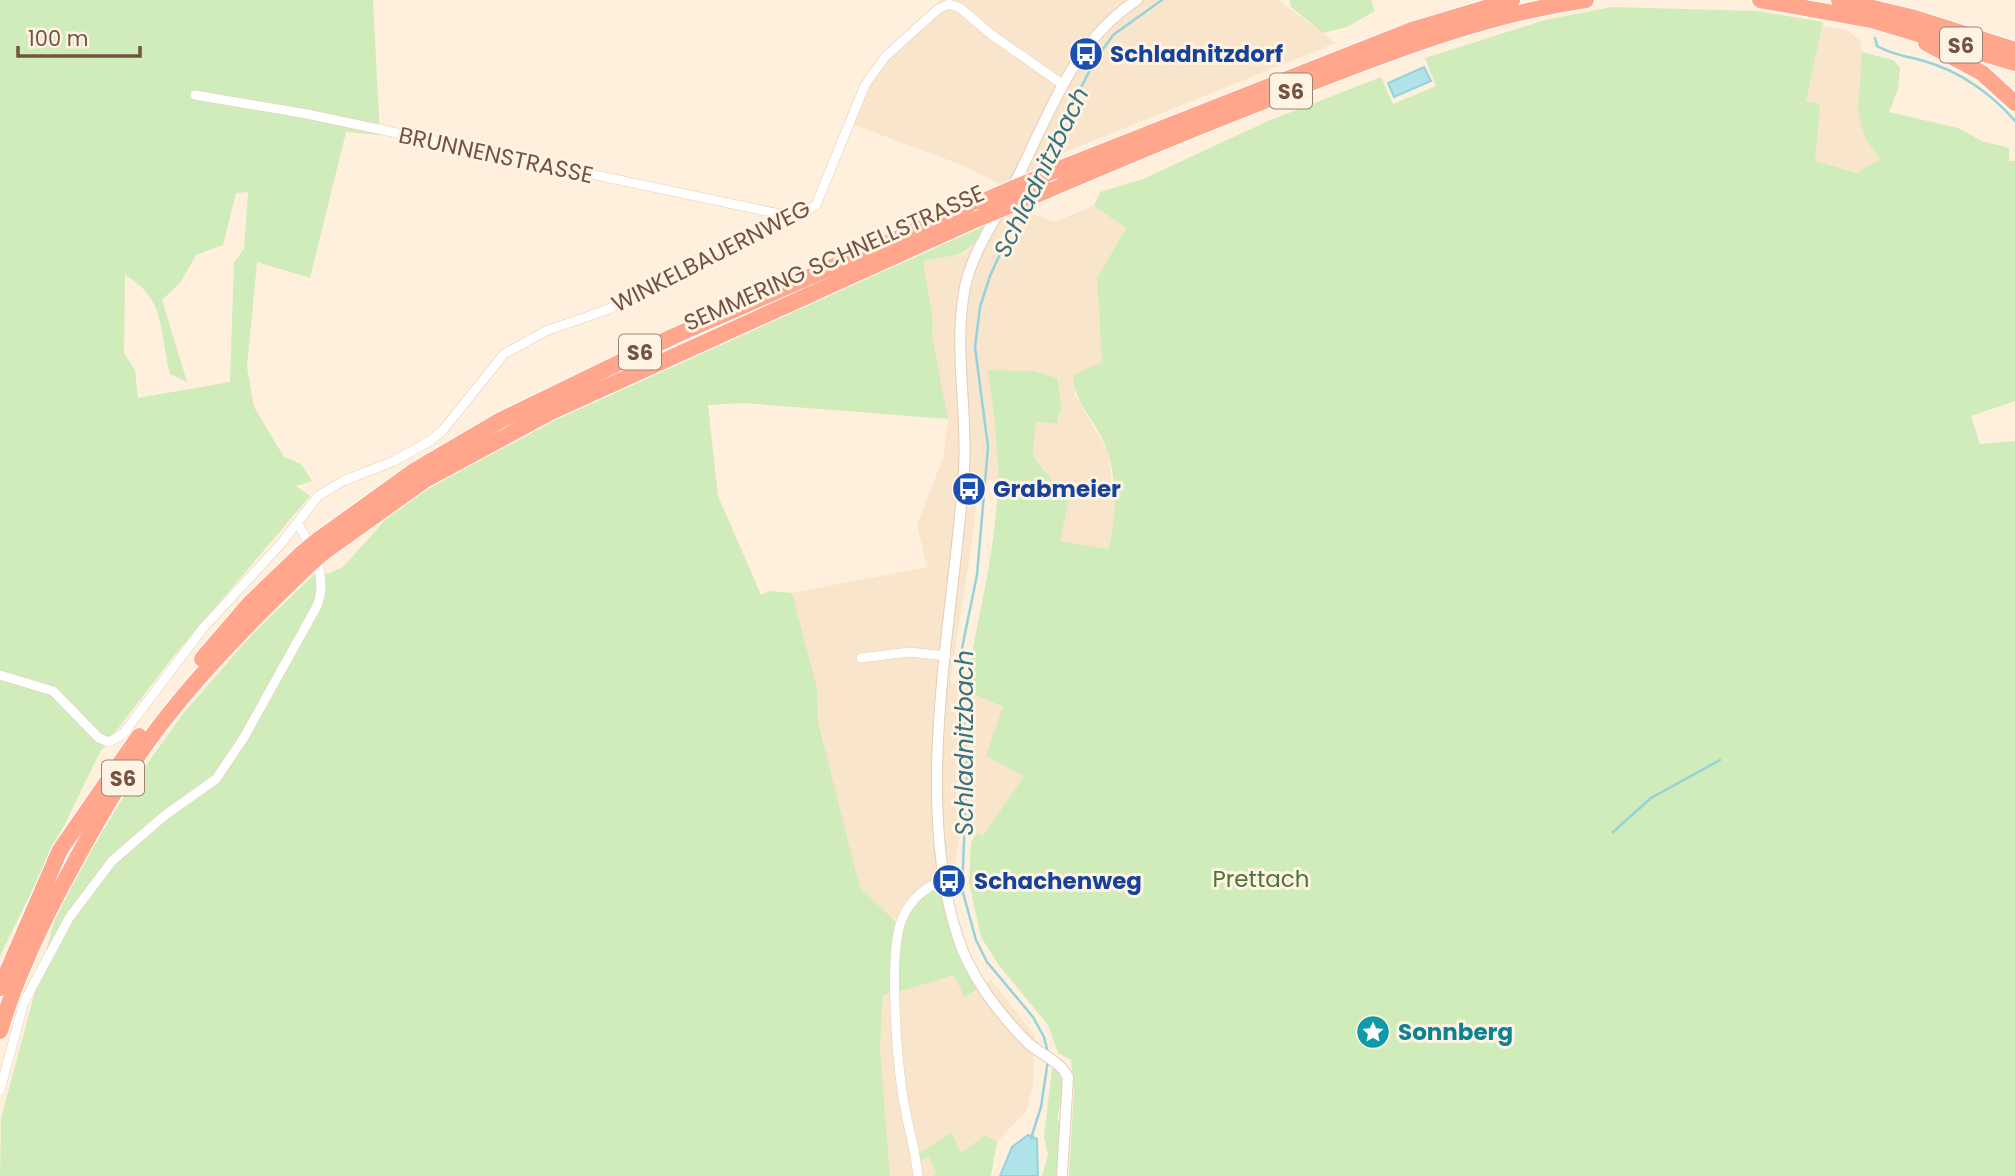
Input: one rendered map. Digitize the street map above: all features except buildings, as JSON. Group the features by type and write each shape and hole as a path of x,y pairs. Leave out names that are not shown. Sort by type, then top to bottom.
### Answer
{"highway":[{"name":"SEMMERING SCHNELLSTRASSE","path":"0,988 28,919 61,850 137,739 250,603 414,471 501,421 674,336 981,202 1412,30 1512,0"},
{"name":"SEMMERING SCHNELLSTRASSE","path":"321,546 425,480 551,412 977,219 1131,154 1415,42 1502,16 1586,0"},
{"name":"S6","path":"1760,0 1835,12 1907,29 2015,63"},
{"name":"S6","path":"1839,0 1952,29 2015,50"},
{"path":"1907,29 1926,43 1982,73 2015,103"},
{"path":"1952,29 2015,37"},
{"name":"SEMMERING SCHNELLSTRASSE","path":"0,1031 10,998 41,924 109,800 192,686 305,560"}],"street":[{"path":"1062,1176 1068,1077 1058,1065 1036,1050 973,972 959,942 944,880 937,789 946,656 964,468 960,344 966,284 982,240 1024,166 1062,84 1089,41 1112,18 1137,0"},
{"name":"WINKELBAUERNWEG","path":"0,675 53,691 99,738 109,742 117,738 203,628 298,523 309,506 329,488 394,461 443,430 504,354 545,331 609,309 731,241 796,217 816,205 865,85 885,57 938,9 949,4 960,8 992,35 1062,84"},
{"name":"BRUNNENSTRASSE","path":"195,95 307,114 796,217"},
{"path":"0,1090 24,1002 69,918 112,861 164,816 216,779 243,739 317,606 321,593 320,569 298,523"},
{"path":"861,658 909,652 946,656"},
{"path":"918,1176 902,1091 895,978 898,937 908,908 920,893 944,880"}],"shaded area":[{"path":"940,0 1278,0 1336,43 1060,154 1032,214 1054,222 1094,206 1126,227 1097,278 1102,362 1074,393 1108,452 1116,514 1108,550 1060,541 1053,482 1033,456 1036,422 1058,424 1058,414 997,433 998,480 978,479 973,535 950,682 1003,707 1024,776 983,836 961,828 952,883 941,886 903,922 887,916 860,888 818,722 817,688 792,593 927,567 917,525 943,458 948,422 932,336 933,319 923,261 966,253 985,226 1001,185 967,167 844,121 860,86 883,53"},
{"path":"1822,26 1846,30 1860,40 1863,60 1859,78 1865,138 1880,159 1858,173 1814,161 1820,104 1806,101"},
{"path":"954,975 964,997 991,980 1035,1036 1033,1085 1027,1110 997,1142 985,1135 961,1153 950,1132 919,1155 929,1157 936,1172 933,1176 890,1176 880,1047 883,995"}],"green space":[{"path":"0,0 373,0 380,135 346,132 310,278 257,262 247,367 254,407 284,457 301,464 312,481 296,486 310,496 172,658 100,752 0,956","holes":["248,192 244,249 234,262 230,382 138,398 135,370 124,353 125,275 139,284 155,306 170,374 187,382 162,300 180,283 196,255 223,245 236,193"]},
{"path":"1290,0 1371,0 1375,11 1347,27 1323,33 1291,7"},
{"name":"Prettach","path":"1612,7 1757,11 1823,22 1806,101 1820,104 1815,161 1857,173 1880,159 1865,138 1858,110 1862,52 1893,60 1900,67 1898,89 1889,112 1958,128 1982,141 2009,148 2009,161 2015,161 2015,401 1971,416 1980,444 2015,441 2015,1176 1069,1176 1074,1091 1071,1060 1058,1053 1048,1025 998,964 981,937 969,883 971,842 977,833 983,836 1024,776 986,756 1003,707 965,690 997,504 997,450 988,370 1033,371 1057,378 1062,410 1058,414 1058,424 1036,422 1033,456 1053,482 1070,494 1060,541 1108,549 1114,514 1111,465 1104,443 1082,406 1074,386 1073,375 1102,362 1097,278 1126,228 1094,206 1100,192 1143,179 1268,121 1381,77 1393,104 1436,86 1425,58 1545,20"},
{"path":"986,224 973,244 961,253 923,261 933,319 932,336 948,419 744,403 708,405 718,496 761,595 770,591 792,593 817,688 818,722 860,888 895,921 890,993 883,995 880,1047 890,1176 0,1176 1,1118 59,903 124,796 182,715 255,631 320,569 322,576 343,567 398,506 517,435"},
{"path":"941,886 956,945 979,988 964,997 954,975 898,992 899,945 908,915 916,902 927,892"},
{"path":"1052,1069 1058,1069 1064,1088 1057,1119 1062,1124 1058,1176 1042,1176 1048,1155 1044,1136"},
{"path":"951,1132 961,1153 985,1135 997,1142 991,1176 933,1176 936,1172 929,1157 920,1160 919,1154"}],"water":[{"path":"1424,67 1431,81 1394,97 1388,83"},
{"path":"1028,1135 1037,1139 1038,1176 1000,1176 1012,1147"}],"waterway":[{"name":"Schladnitzbach","path":"1039,170 1094,62 1113,35 1162,0"},
{"path":"1875,38 1877,46 1883,49 1937,65 1962,77 1996,101 2015,121"},
{"name":"Schladnitzbach","path":"1021,208 990,276 980,307 975,347 988,447 977,575 960,658 967,771 962,889 976,940 987,962 1033,1017 1044,1037 1048,1053"},
{"path":"1613,832 1651,798 1720,760"},
{"name":"Schladnitzbach","path":"1031,1138 1041,1107 1048,1060"}],"place":[{"name":"Schladnitzdorf","path":"1086,54"},
{"name":"Grabmeier","path":"969,489"},
{"name":"Schachenweg","path":"949,881"},
{"name":"Sonnberg","path":"1373,1032"}]}
